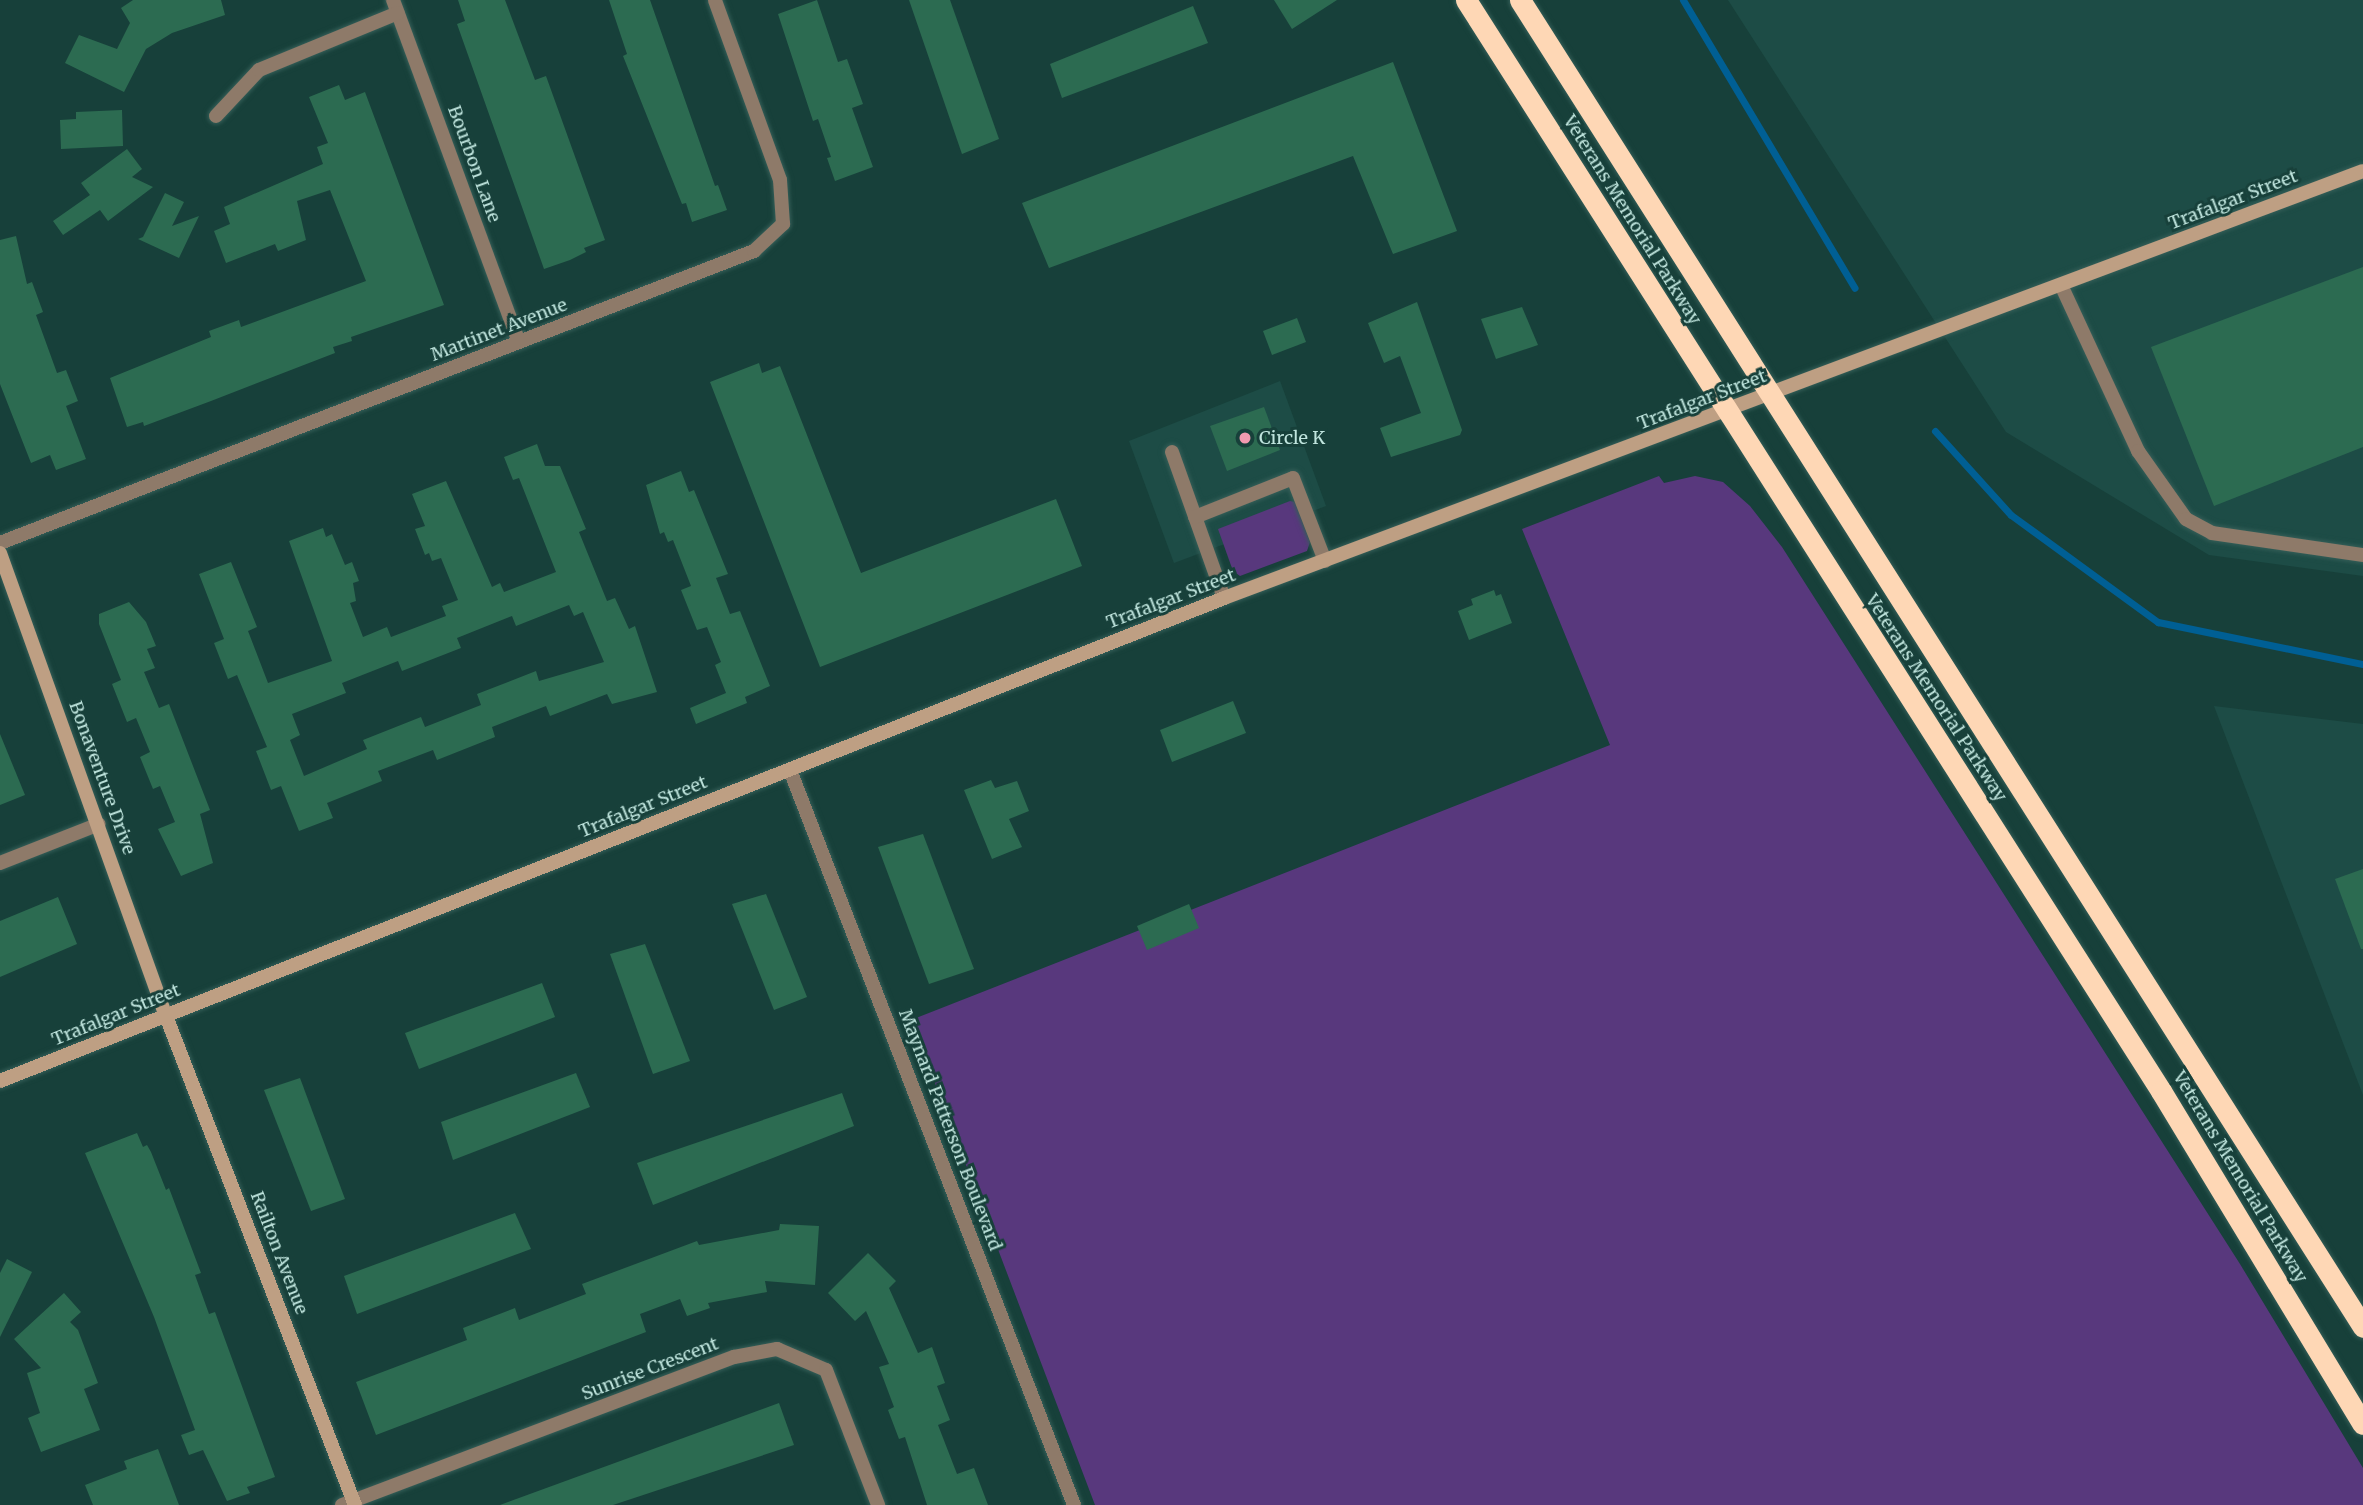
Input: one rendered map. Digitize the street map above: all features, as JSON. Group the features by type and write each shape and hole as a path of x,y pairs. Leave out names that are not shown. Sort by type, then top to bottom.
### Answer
{"highway":[{"name":"Veterans Memorial Parkway","path":"1466,0 1726,413 2161,1091 2363,1424"},
{"name":"Veterans Memorial Parkway","path":"1520,0 2363,1327"}],"main road":[{"name":"Trafalgar Street","path":"0,1081 1224,598 1726,413 2363,171"},
{"name":"Bonaventure Drive","path":"0,554 166,1016"},
{"name":"Railton Avenue","path":"166,1016 350,1504"}],"street":[{"name":"Martinet Avenue","path":"0,543 754,251 783,224 780,180 715,0"},
{"name":"Bourbon Lane","path":"396,7 519,342"},
{"path":"216,116 259,70 396,7"},
{"path":"2061,285 2138,451 2186,519 2212,533 2363,555"},
{"path":"1172,452 1224,598"},
{"path":"1195,517 1293,478 1325,561"},
{"name":"Maynard Patterson Boulevard","path":"790,769 1074,1505"},
{"path":"0,863 99,824"},
{"name":"Sunrise Crescent","path":"350,1504 734,1357 777,1349 826,1370 877,1505"}],"shaded area":[{"path":"1728,0 2363,0 2363,576 2209,555 2006,432"},
{"path":"1280,381 1326,506 1174,563 1129,441"},
{"path":"1659,476 1664,483 1695,476 1723,482 1750,506 1782,547 2240,1264 2363,1468 2363,1505 1095,1505 911,1020 1610,745 1522,529"},
{"path":"1290,501 1295,502 1310,542 1307,551 1240,576 1233,571 1218,529"},
{"path":"2214,706 2363,724 2363,1095"}],"building":[{"path":"133,0 221,0 225,15 172,33 146,49 124,92 65,63 79,35 117,49 130,23 121,8"},
{"path":"458,0 505,0 535,80 546,76 605,240 584,248 586,252 570,260 544,269 457,24 465,21"},
{"path":"609,0 650,0 715,186 718,185 727,210 692,222 686,203 682,204 623,56 627,54"},
{"path":"817,0 838,62 847,59 863,104 852,108 873,167 835,181 827,158 831,157 818,119 813,121 778,14"},
{"path":"909,0 950,0 999,139 962,154"},
{"path":"1274,0 1337,0 1292,29"},
{"path":"1193,6 1208,43 1062,98 1050,64"},
{"path":"1393,62 1457,231 1393,254 1353,156 1049,268 1022,203"},
{"path":"339,85 345,100 365,92 444,305 351,337 352,341 333,347 335,353 211,401 144,426 143,422 127,427 110,378 211,337 209,331 239,320 241,327 366,281 330,190 297,201 306,240 278,251 275,244 226,263 214,231 230,224 224,207 323,164 317,147 328,143 309,97"},
{"path":"122,110 123,146 61,149 60,120 76,119 76,112"},
{"path":"127,149 142,169 132,177 153,187 108,221 100,210 63,235 53,221 90,195 81,183"},
{"path":"165,193 184,202 172,226 199,216 179,258 138,239 143,237"},
{"path":"16,236 27,284 32,282 43,312 36,315 57,373 66,370 78,401 66,406 86,459 56,470 50,455 31,463 0,384 0,240"},
{"path":"2363,267 2363,447 2214,506 2151,347"},
{"path":"1417,302 1462,430 1460,435 1391,457 1380,428 1421,413 1400,356 1384,363 1368,323"},
{"path":"1522,307 1538,345 1496,359 1481,319"},
{"path":"1297,318 1306,342 1272,355 1263,331"},
{"path":"759,363 762,373 780,366 861,573 1056,499 1082,566 820,667 710,382"},
{"name":"Circle K","path":"1264,407 1280,450 1227,471 1210,426"},
{"path":"537,444 545,466 560,466 586,529 579,532 607,601 615,598 629,629 635,626 657,692 612,704 607,694 550,716 546,706 492,727 495,737 437,760 433,750 378,771 382,781 327,803 333,818 299,831 281,786 271,790 256,751 267,747 237,675 228,679 214,643 224,639 199,574 231,562 257,627 248,631 268,683 332,661 289,541 323,528 326,537 332,534 345,565 352,562 359,581 353,583 356,601 350,603 363,637 387,627 391,637 446,616 442,606 458,600 441,558 432,561 429,553 425,555 415,529 425,526 412,494 446,481 492,587 500,583 504,592 556,572 519,478 513,480 504,457","holes":["569,605 574,616 583,612 604,662 539,681 536,671 477,694 481,705 425,727 421,717 363,740 367,749 304,776 290,740 300,735 292,714 346,693 342,683 398,661 402,671 461,648 457,638 512,616 516,626"]},
{"path":"681,471 689,492 694,490 728,574 716,578 730,614 740,611 770,686 745,697 747,703 696,724 690,708 726,693 715,665 721,662 707,627 697,630 681,590 691,586 673,540 668,542 664,532 660,534 646,485"},
{"path":"1494,590 1496,596 1501,594 1512,623 1469,640 1458,611 1473,605 1471,599"},
{"path":"129,602 146,622 156,646 147,649 155,668 144,672 159,708 169,704 210,810 200,814 213,863 181,876 158,829 175,822 160,786 153,789 140,757 150,752 136,718 127,722 112,684 121,680 99,624 99,614"},
{"path":"1233,701 1246,733 1172,762 1160,730"},
{"path":"0,734 25,795 0,805"},
{"path":"991,780 995,788 1017,781 1029,811 1009,819 1022,847 992,859 964,790"},
{"path":"923,834 974,969 929,984 878,847"},
{"path":"2363,869 2363,949 2361,949 2335,879"},
{"path":"766,894 807,997 774,1010 732,904"},
{"path":"58,897 77,944 0,977 0,921"},
{"path":"1189,904 1199,928 1147,950 1137,926"},
{"path":"645,944 690,1061 653,1074 610,954"},
{"path":"542,983 555,1017 419,1069 405,1033"},
{"path":"576,1073 590,1107 453,1160 441,1122"},
{"path":"300,1078 345,1199 311,1211 264,1090"},
{"path":"842,1093 854,1126 653,1205 637,1163"},
{"path":"137,1133 143,1147 147,1145 151,1152 166,1190 169,1188 201,1273 195,1275 209,1314 215,1312 275,1477 247,1487 250,1493 227,1501 203,1450 189,1455 181,1435 195,1430 154,1317 85,1153"},
{"path":"515,1213 531,1249 357,1314 344,1276"},
{"path":"780,1224 819,1226 815,1285 765,1281 767,1292 708,1303 710,1308 687,1316 680,1299 640,1314 646,1332 376,1435 356,1382 467,1340 463,1328 515,1308 519,1320 586,1294 582,1284 697,1241 699,1245 779,1230"},
{"path":"868,1253 896,1281 889,1288 918,1353 932,1347 945,1383 937,1386 950,1420 938,1425 957,1474 974,1468 988,1505 927,1505 905,1437 899,1439 888,1410 894,1407 879,1367 889,1364 866,1311 855,1321 828,1293"},
{"path":"7,1259 32,1272 0,1337 0,1273"},
{"path":"64,1293 81,1312 70,1322 78,1330 98,1383 84,1389 100,1430 41,1452 28,1418 40,1413 27,1373 41,1368 14,1339"},
{"path":"779,1403 794,1445 613,1505 500,1505"},
{"path":"158,1449 179,1505 93,1505 85,1485 127,1469 124,1461"}],"waterway":[{"path":"1683,0 1855,288"},
{"path":"1935,431 2011,515 2158,622 2363,664"}],"place":[{"name":"Circle K","path":"1245,438"}]}
